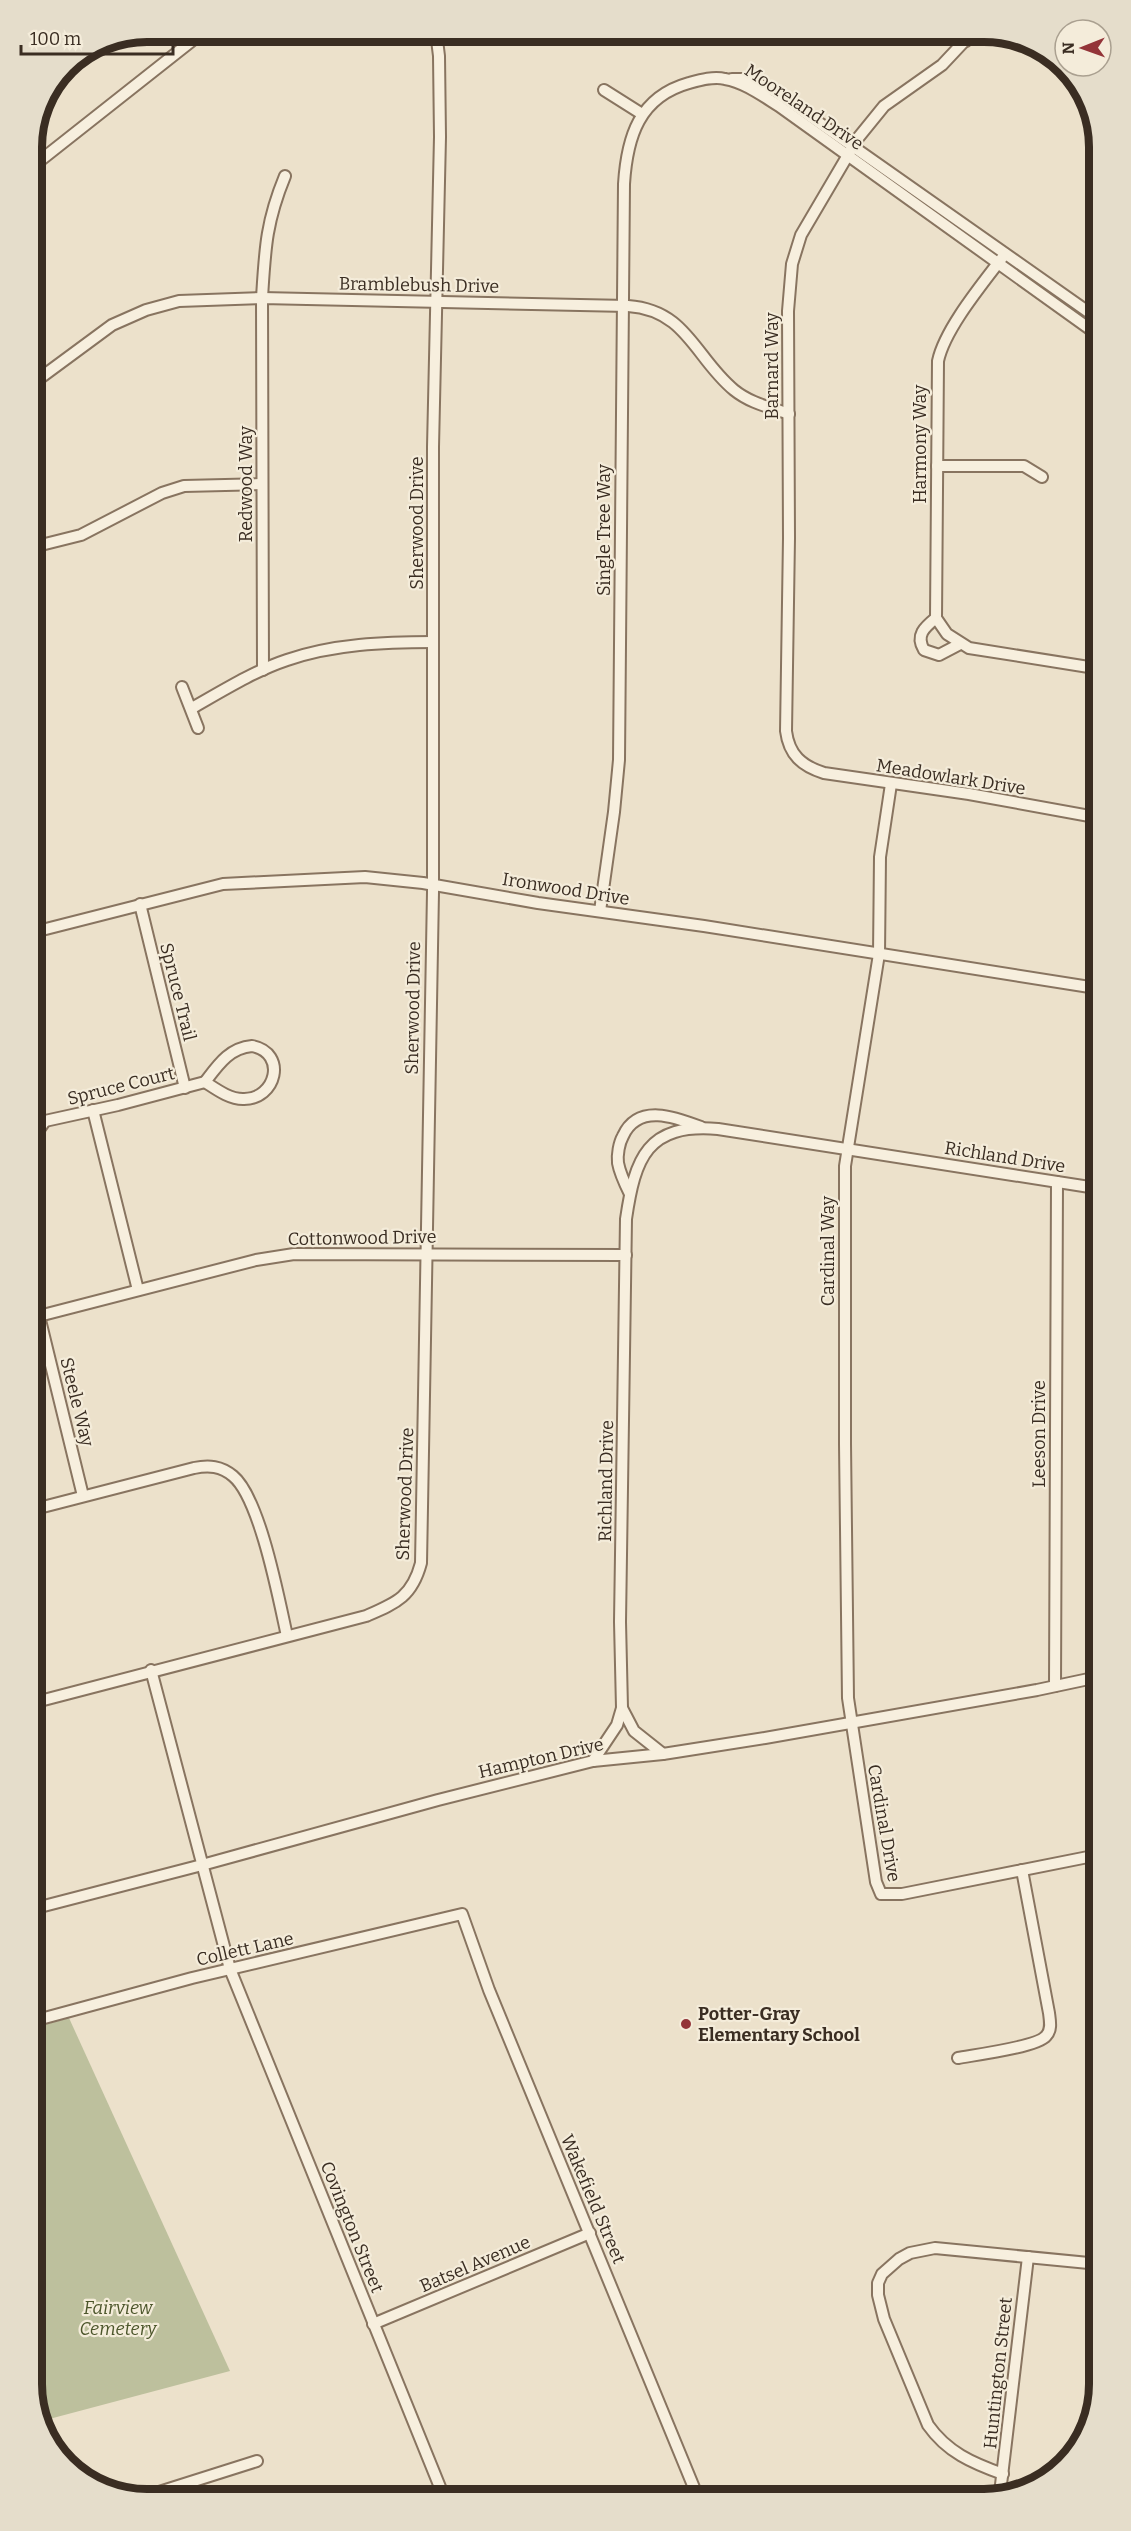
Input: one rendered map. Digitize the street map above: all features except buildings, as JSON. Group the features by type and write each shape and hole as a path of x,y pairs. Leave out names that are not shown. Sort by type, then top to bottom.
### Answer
{"street":[{"path":"42,159 190,42"},
{"name":"Sherwood Drive","path":"42,1699 350,1621 401,1600 418,1577 423,1532 425,1254 433,885 434,447 440,127 437,42"},
{"name":"Barnard Way","path":"803,764 789,746 785,723 789,538 788,311 792,264 807,222 868,123 885,106 942,65 963,42"},
{"name":"Mooreland Drive","path":"628,148 642,114 649,105 672,90 695,81 747,79 761,84 998,264 1089,328"},
{"path":"604,90 642,114"},
{"name":"Single Tree Way","path":"600,912 615,812 619,760 624,184 628,148"},
{"name":"Mooreland Drive","path":"850,151 1089,313"},
{"name":"Redwood Way","path":"263,670 262,298 265,240 273,204 285,176"},
{"name":"Harmony Way","path":"936,618 937,372 940,352 952,328 1005,254"},
{"name":"Bramblebush Drive","path":"42,376 104,330 146,310 195,299 262,298 623,306 646,308 672,320 686,332 718,375 736,391 759,404 789,414"},
{"path":"937,466 1024,466 1042,477"},
{"path":"42,545 81,535 162,493 184,486 261,484"},
{"path":"960,644 939,655 924,650 921,645 921,632 936,618 946,634 972,649 1089,667"},
{"path":"192,708 263,670 298,657 376,644 433,642"},
{"path":"182,687 192,708 198,729"},
{"name":"Meadowlark Drive","path":"803,764 824,773 969,794 1089,816"},
{"name":"Cardinal Way","path":"850,1723 846,1579 846,1149 879,954 880,857 891,784"},
{"name":"Ironwood Drive","path":"42,930 223,884 350,877 433,885 1089,987"},
{"name":"Spruce Trail","path":"140,904 185,1088"},
{"path":"244,1047 260,1048 266,1052 274,1064 273,1083 262,1093 251,1098 237,1098 205,1082 221,1061 244,1047"},
{"name":"Spruce Court","path":"45,1121 205,1082"},
{"path":"93,1110 138,1290"},
{"path":"630,1194 618,1163 621,1139 631,1124 644,1116 658,1114 704,1128"},
{"path":"42,1120 45,1121 42,1125"},
{"name":"Richland Drive","path":"593,1761 617,1725 622,1707 620,1602 626,1219 630,1194 641,1157 661,1138 674,1132 704,1128 1089,1187"},
{"name":"Leeson Drive","path":"1055,1686 1057,1182"},
{"name":"Cottonwood Drive","path":"42,1315 275,1256 294,1254 626,1255"},
{"name":"Steele Way","path":"42,1336 83,1496"},
{"path":"42,1507 204,1466 217,1467 231,1474 241,1483 250,1500 270,1561 287,1636"},
{"name":"Covington Street","path":"151,1670 230,1969 441,2489"},
{"name":"Hampton Drive","path":"42,1906 202,1865 416,1805 593,1761 663,1754 850,1723 1089,1679"},
{"name":"Richland Drive","path":"622,1707 634,1731 663,1754"},
{"name":"Cardinal Drive","path":"850,1723 867,1834 876,1882 881,1894 902,1894 1022,1870"},
{"path":"958,2058 1034,2044 1046,2037 1049,2031 1049,2013 1022,1870 1089,1857"},
{"name":"Collett Lane","path":"42,2019 230,1969 462,1914"},
{"name":"Wakefield Street","path":"462,1914 489,1990 695,2489"},
{"name":"Batsel Avenue","path":"373,2324 590,2233"},
{"path":"1003,2474 954,2453 935,2436 928,2425 884,2319 878,2295 878,2283 889,2265 904,2256 922,2250 949,2249 1089,2263"},
{"name":"Huntington Street","path":"1001,2487 1028,2257"},
{"path":"186,2489 257,2461"}],"green space":[{"name":"Fairview Cemetery","path":"69,2018 230,2371 48,2419 44,2405 42,2384 42,2026"}],"place":[{"name":"Potter-Gray Elementary School","path":"686,2024"}]}
